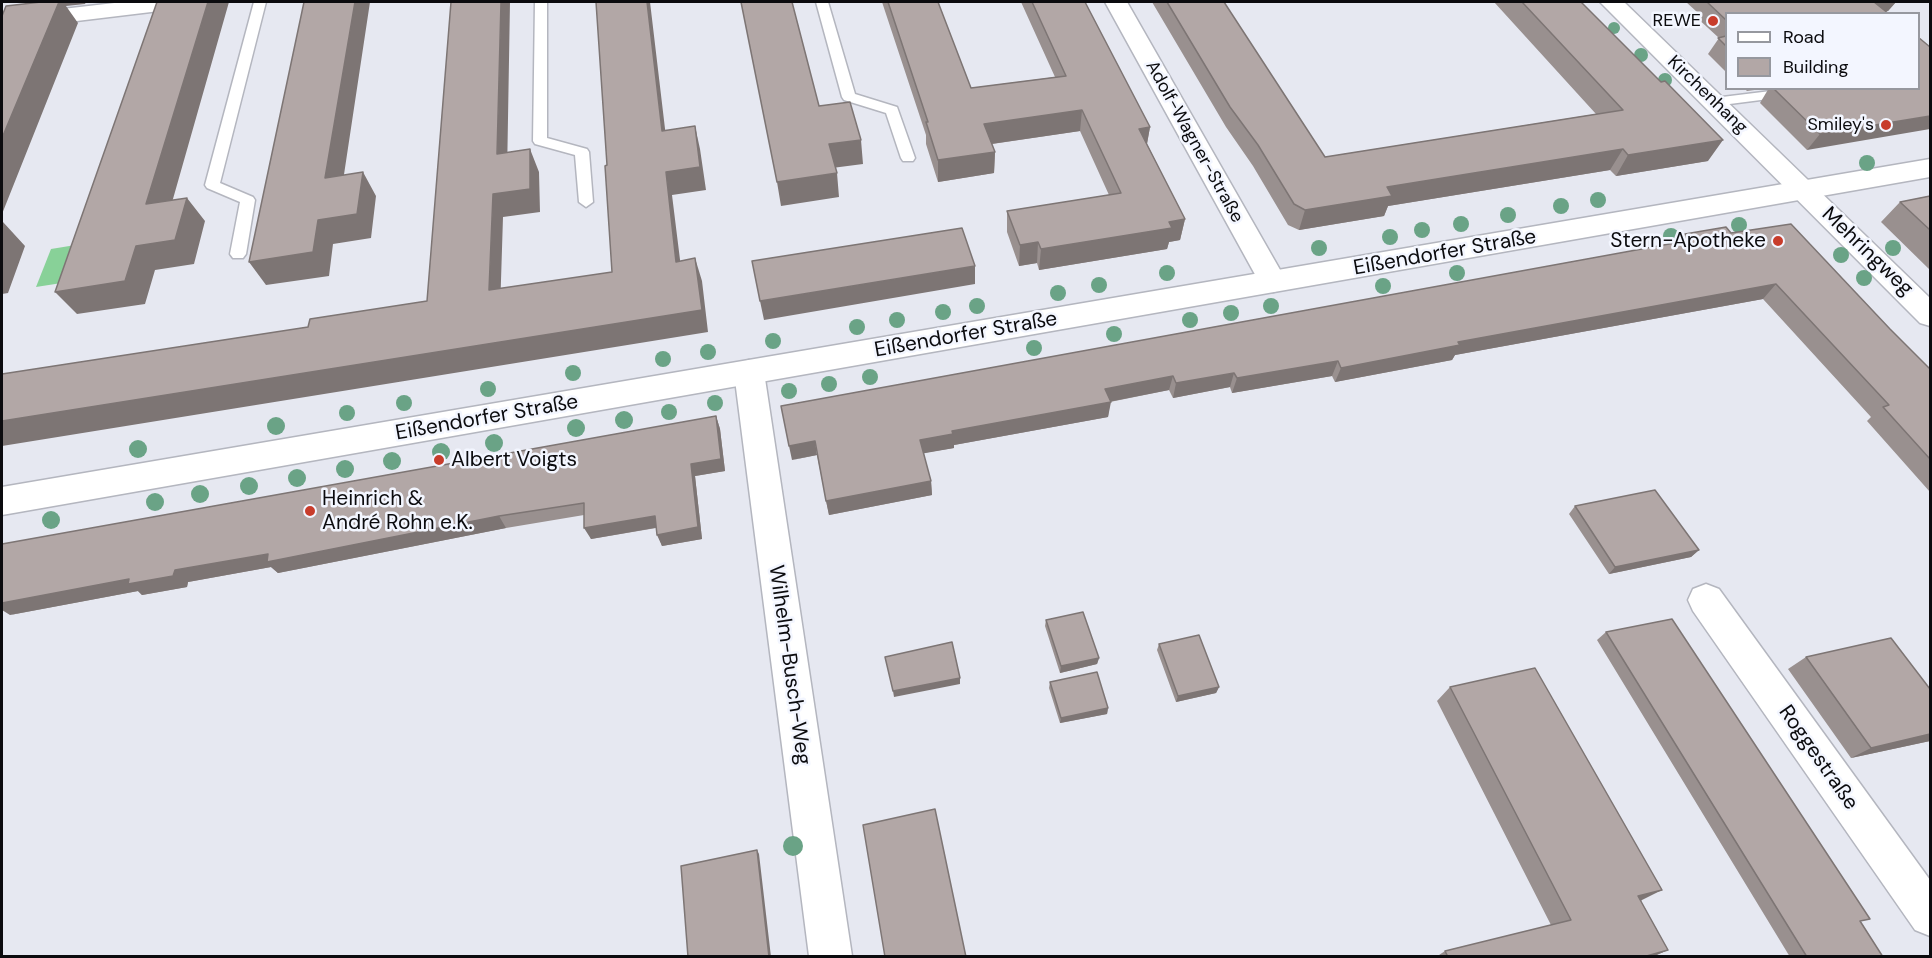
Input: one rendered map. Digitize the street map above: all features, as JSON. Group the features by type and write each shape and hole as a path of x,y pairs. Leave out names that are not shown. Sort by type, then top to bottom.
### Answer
{"street":[{"path":"2,23 176,2"},
{"name":"Adolf-Wagner-Straße","path":"1116,2 1273,282"},
{"name":"Kirchenhang","path":"1611,2 1803,189"},
{"name":"Eißendorfer Straße","path":"2,501 1930,168"},
{"name":"Mehringweg","path":"1803,189 1930,315"},
{"name":"Wilhelm-Busch-Weg","path":"749,372 831,957"},
{"name":"Roggestraße","path":"1706,600 1930,915"}],"lane":[{"path":"238,254 248,200 212,185 260,2"},
{"path":"541,2 540,141 582,152 586,202"},
{"path":"822,2 849,97 892,110 908,158"},
{"path":"1714,102 1802,91"}],"green space":[{"path":"94,242 68,282 36,287 51,249"}],"building":[{"path":"59,2 2,138 2,16 6,6"},
{"path":"157,2 208,2 146,204 187,198 175,240 136,246 125,281 55,292"},
{"path":"304,2 355,2 325,178 363,172 357,214 318,220 313,252 249,262"},
{"path":"451,2 501,2 497,154 530,149 530,189 493,194 489,290 612,272 596,2 647,2 662,131 695,126 700,167 666,172 676,262 695,258 702,310 2,421 2,374 308,327 310,319 427,301"},
{"path":"741,2 792,2 819,106 850,102 861,140 829,144 837,173 777,182"},
{"path":"888,2 938,2 971,88 1066,76 1032,2 1085,2 1150,127 1139,129 1185,219 1169,222 1172,228 1041,249 1038,242 1020,245 1007,211 1121,193 1082,110 984,124 995,152 938,160 926,122 928,122"},
{"path":"1167,2 1224,2 1325,157 1623,110 1522,2 1581,2 1661,82 1665,81 1723,140 1628,155 1623,149 1387,187 1392,196 1305,210 1294,204 1258,145 1230,107"},
{"name":"REWE","path":"1707,2 1874,2 1886,12 1725,12 1725,19"},
{"path":"1725,36 1725,45 1718,38"},
{"path":"1920,39 1930,47 1930,116 1820,134 1775,90 1920,90"},
{"path":"1930,196 1930,230 1900,202"},
{"path":"1791,224 1930,369 1930,459 1883,407 1889,405 1776,284 1458,342 1460,345 1341,368 1338,361 1237,378 1234,373 1176,383 1173,376 1105,389 1111,402 952,431 953,434 920,440 931,481 826,501 815,441 789,446 781,406 1691,240 1685,234 1726,227 1731,233"},
{"path":"962,228 975,266 760,301 752,261"},
{"path":"716,416 721,459 691,464 698,527 657,535 655,516 584,528 584,503 499,516 267,562 268,554 175,570 173,576 128,584 129,579 2,603 2,544"},
{"path":"1655,490 1699,550 1615,567 1575,506"},
{"path":"1083,612 1099,658 1061,666 1046,620"},
{"path":"1672,619 1870,919 1860,921 1883,957 1807,957 1606,632"},
{"path":"1199,635 1219,687 1178,696 1159,644"},
{"path":"1891,638 1930,689 1930,734 1871,748 1806,657"},
{"path":"952,642 960,678 893,691 885,657"},
{"path":"1535,668 1662,890 1638,896 1668,950 1643,957 1448,957 1445,951 1571,920 1450,687"},
{"path":"1097,672 1108,708 1061,718 1050,682"},
{"path":"935,809 966,957 885,957 863,825"},
{"path":"757,850 769,957 688,957 681,866"}],"place":[{"name":"REWE","path":"1713,21"},
{"name":"Smiley's","path":"1886,125"},
{"name":"Stern-Apotheke","path":"1778,241"},
{"name":"Albert Voigts","path":"439,460"},
{"name":"Heinrich & André Rohn e.K.","path":"310,511"}]}
